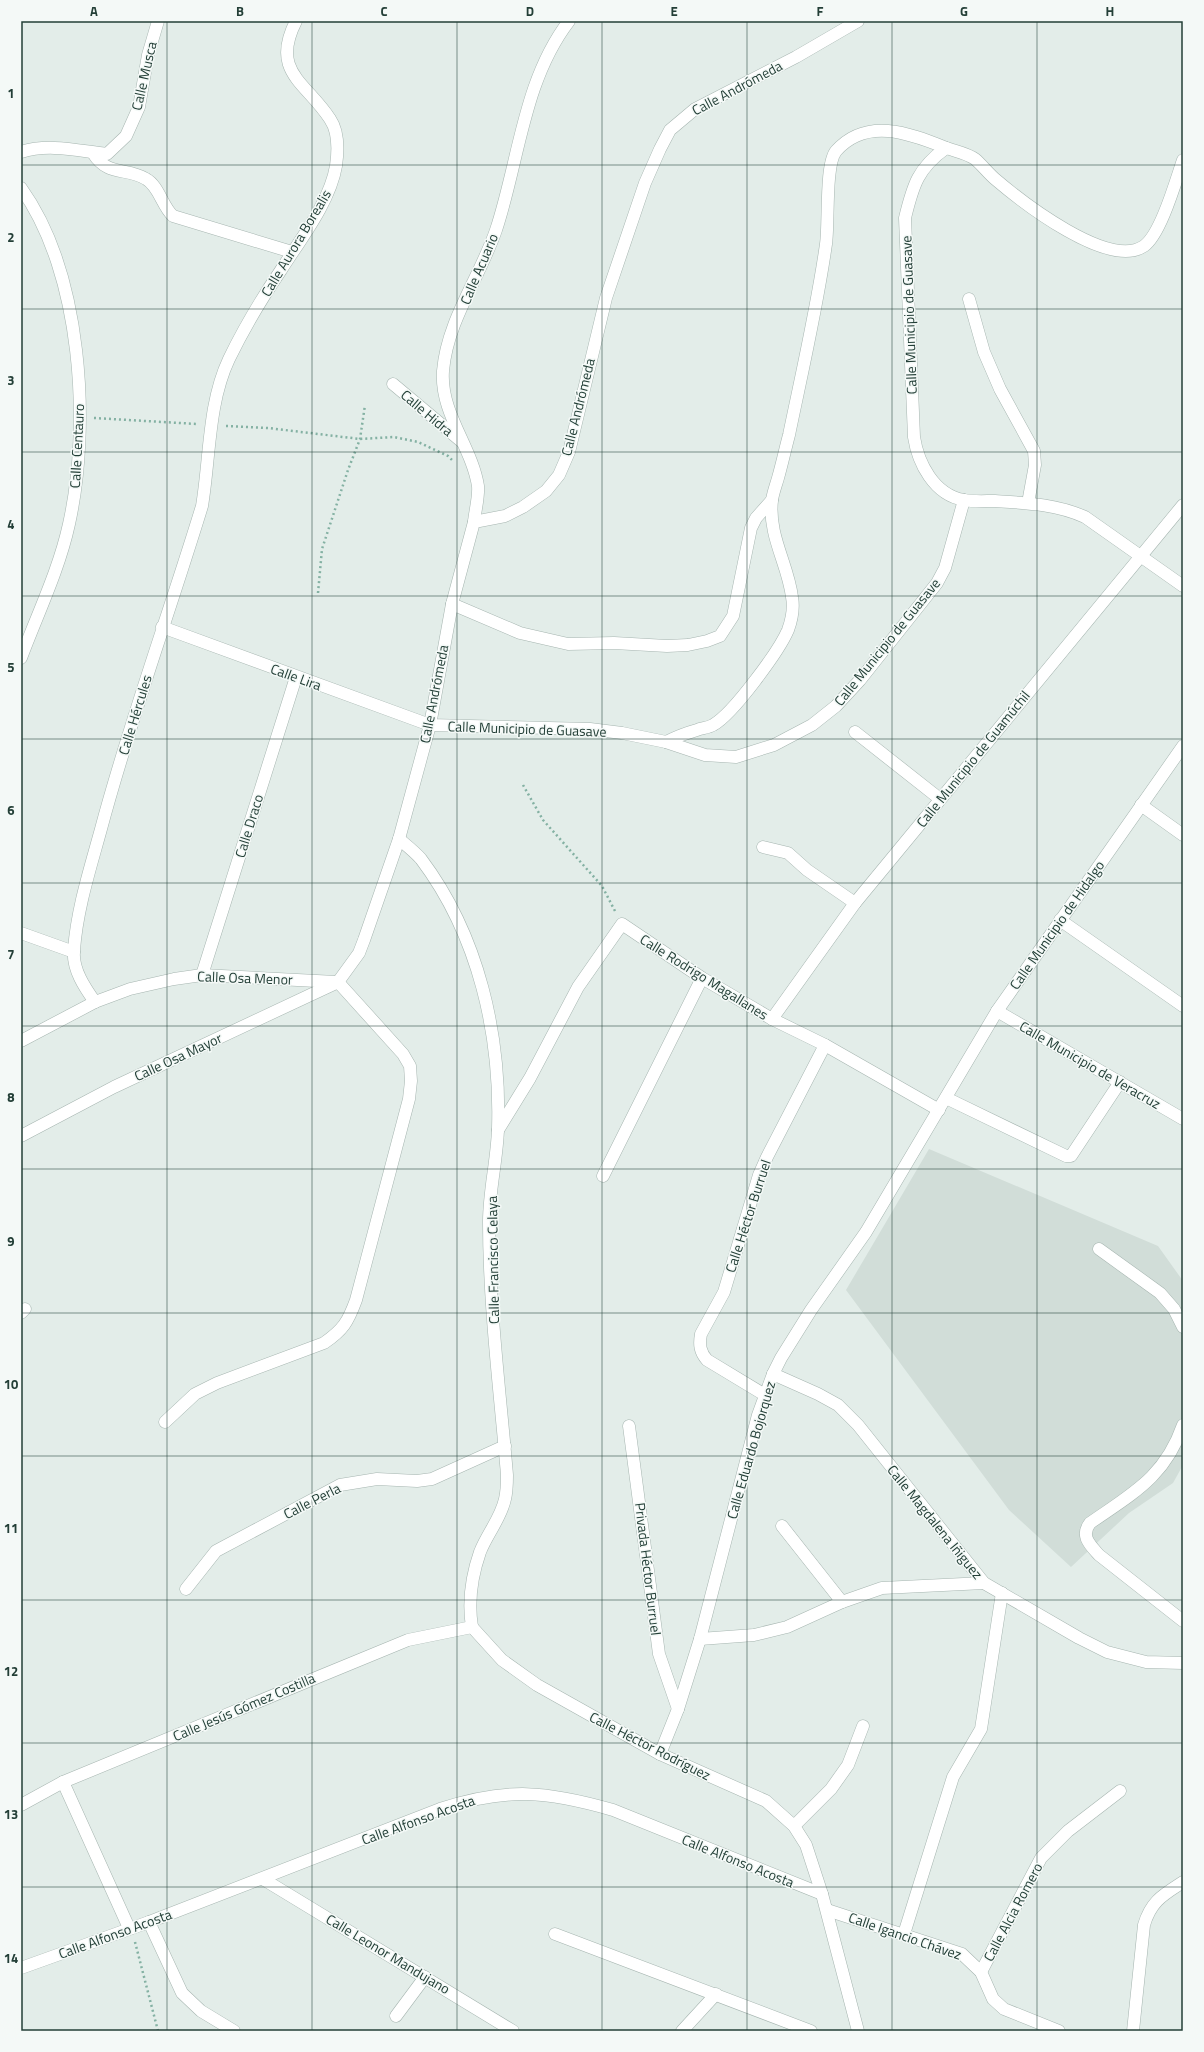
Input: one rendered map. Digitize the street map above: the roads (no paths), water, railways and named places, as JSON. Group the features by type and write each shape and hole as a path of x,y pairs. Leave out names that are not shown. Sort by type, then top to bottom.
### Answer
{"street":[{"name":"Calle Musca","path":"21,152 31,149 61,148 107,154 126,136 139,107 148,55 158,21"},
{"name":"Calle Aurora Borealis","path":"212,425 216,396 229,358 271,285 324,200 331,184 338,150 331,120 295,77 288,64 287,42 296,21"},
{"name":"Calle Acuario","path":"474,522 478,487 471,463 447,402 443,372 447,350 458,318 496,231 534,88 550,50 569,21"},
{"name":"Calle Andrómeda","path":"338,982 359,953 399,839 430,725 452,604 474,522 505,516 523,507 546,491 559,475 569,452 606,298 645,183 670,130 695,109 796,57 858,21"},
{"path":"666,742 682,734 712,726 722,718 754,680 778,647 787,631 793,610 792,596 774,537 772,500 790,428 820,281 827,242 830,167 834,155 857,136 883,130 917,136 973,158 993,177 1041,215 1101,247 1122,252 1135,251 1147,244 1156,230 1170,200 1183,160"},
{"name":"Calle Municipio de Guasave","path":"430,725 590,729 622,733 666,742 705,755 736,757 752,754 774,745 812,725 836,706 860,680 937,583 945,568 964,500 944,492 933,481 922,465 916,452 914,437 905,218 910,195 919,175 930,160 946,148"},
{"path":"93,153 99,162 105,166 145,178 151,182 166,210 173,216 292,252"},
{"name":"Calle Centauro","path":"21,188 32,203 52,247 64,286 74,339 81,417 77,481 69,526 58,560 21,658"},
{"path":"969,299 984,352 1000,389 1034,451 1035,465 1028,503"},
{"name":"Calle Hidra","path":"393,384 462,442"},
{"name":"Calle Hércules","path":"95,1002 84,987 77,970 74,952 82,901 107,806 162,627 202,506 212,425"},
{"path":"452,604 520,633 568,644 614,643 667,646 688,645 707,641 720,636 733,616 751,528 756,518 772,500"},
{"path":"964,500 1028,503 1068,510 1085,517 1183,586"},
{"name":"Calle Municipio de Guamúchil","path":"772,1020 855,903 1183,505"},
{"name":"Calle Lira","path":"162,627 430,725"},
{"name":"Calle Draco","path":"202,975 296,677"},
{"path":"855,732 940,799"},
{"name":"Calle Municipio de Hidalgo","path":"939,1110 997,1011 1183,746"},
{"path":"1142,804 1183,835"},
{"name":"Calle Francisco Celaya","path":"399,839 420,858 445,896 465,935 480,977 490,1019 496,1069 498,1130 491,1192 489,1228 492,1313 507,1475 505,1500 481,1550 477,1563 470,1600 472,1627"},
{"path":"763,847 788,853 807,870 855,903"},
{"path":"1060,920 1183,1006"},
{"name":"Calle Rodrigo Magallanes","path":"498,1130 530,1078 578,987 622,924 640,938 702,978 772,1020 825,1045 939,1110"},
{"path":"21,933 74,952"},
{"name":"Calle Osa Menor","path":"21,1041 95,1002 130,989 174,979 202,975 338,982"},
{"path":"603,1176 702,978"},
{"path":"165,1422 195,1394 217,1383 324,1343 338,1332 349,1320 356,1300 390,1177 409,1099 411,1081 410,1066 403,1054 338,982"},
{"name":"Calle Osa Mayor","path":"21,1136 114,1087 338,982"},
{"name":"Calle Municipio de Veracruz","path":"997,1011 1183,1119"},
{"name":"Calle Héctor Burruel","path":"765,1394 707,1360 702,1355 700,1348 701,1334 724,1292 759,1175 825,1045"},
{"path":"946,1098 1066,1156 1071,1156 1120,1082"},
{"name":"Calle Eduardo Bojorquez","path":"660,1754 678,1709 700,1639 765,1394 773,1374 795,1334 866,1232 939,1110"},
{"path":"1099,1249 1160,1293 1174,1309 1183,1328"},
{"name":"Calle Magdalena Iñiguez","path":"773,1374 818,1394 831,1402 858,1425 984,1583 1079,1638 1107,1652 1146,1662 1183,1663"},
{"path":"1183,1424 1178,1438 1164,1465 1144,1486 1090,1523 1087,1527 1086,1538 1099,1555 1183,1621"},
{"name":"Privada Héctor Burruel","path":"629,1426 658,1647 678,1709"},
{"name":"Calle Perla","path":"186,1589 216,1551 340,1485 377,1479 417,1481 432,1480 504,1446"},
{"path":"782,1526 842,1602"},
{"path":"700,1639 754,1635 787,1627 842,1602 882,1588 984,1583"},
{"path":"904,1934 953,1777 981,1729 1002,1593"},
{"name":"Calle Héctor Rodríguez","path":"472,1627 502,1660 537,1685 660,1754 766,1801 794,1826 806,1845 822,1894"},
{"name":"Calle Jesús Gómez Costilla","path":"21,1805 63,1782 408,1640 472,1627"},
{"path":"794,1826 831,1789 848,1764 863,1726"},
{"path":"63,1782 128,1928"},
{"name":"Calle Alcia Romero","path":"981,1972 1041,1858 1068,1831 1120,1791"},
{"name":"Calle Alfonso Acosta","path":"21,1968 128,1928 149,1922 462,1802 513,1793 534,1793 581,1801 614,1810 822,1894"},
{"name":"Calle Leonor Mandujano","path":"263,1879 513,2031"},
{"path":"1133,2031 1144,1925 1147,1914 1157,1899 1183,1882"},
{"path":"822,1894 858,2031"},
{"name":"Calle Igancio Chávez","path":"827,1910 962,1954 981,1972 992,2000 1004,2009 1059,2031"},
{"path":"149,1922 182,1992 201,2011 234,2031"},
{"path":"555,1934 812,2031"},
{"path":"396,2016 425,1977"},
{"path":"682,2031 716,1994"}]}
